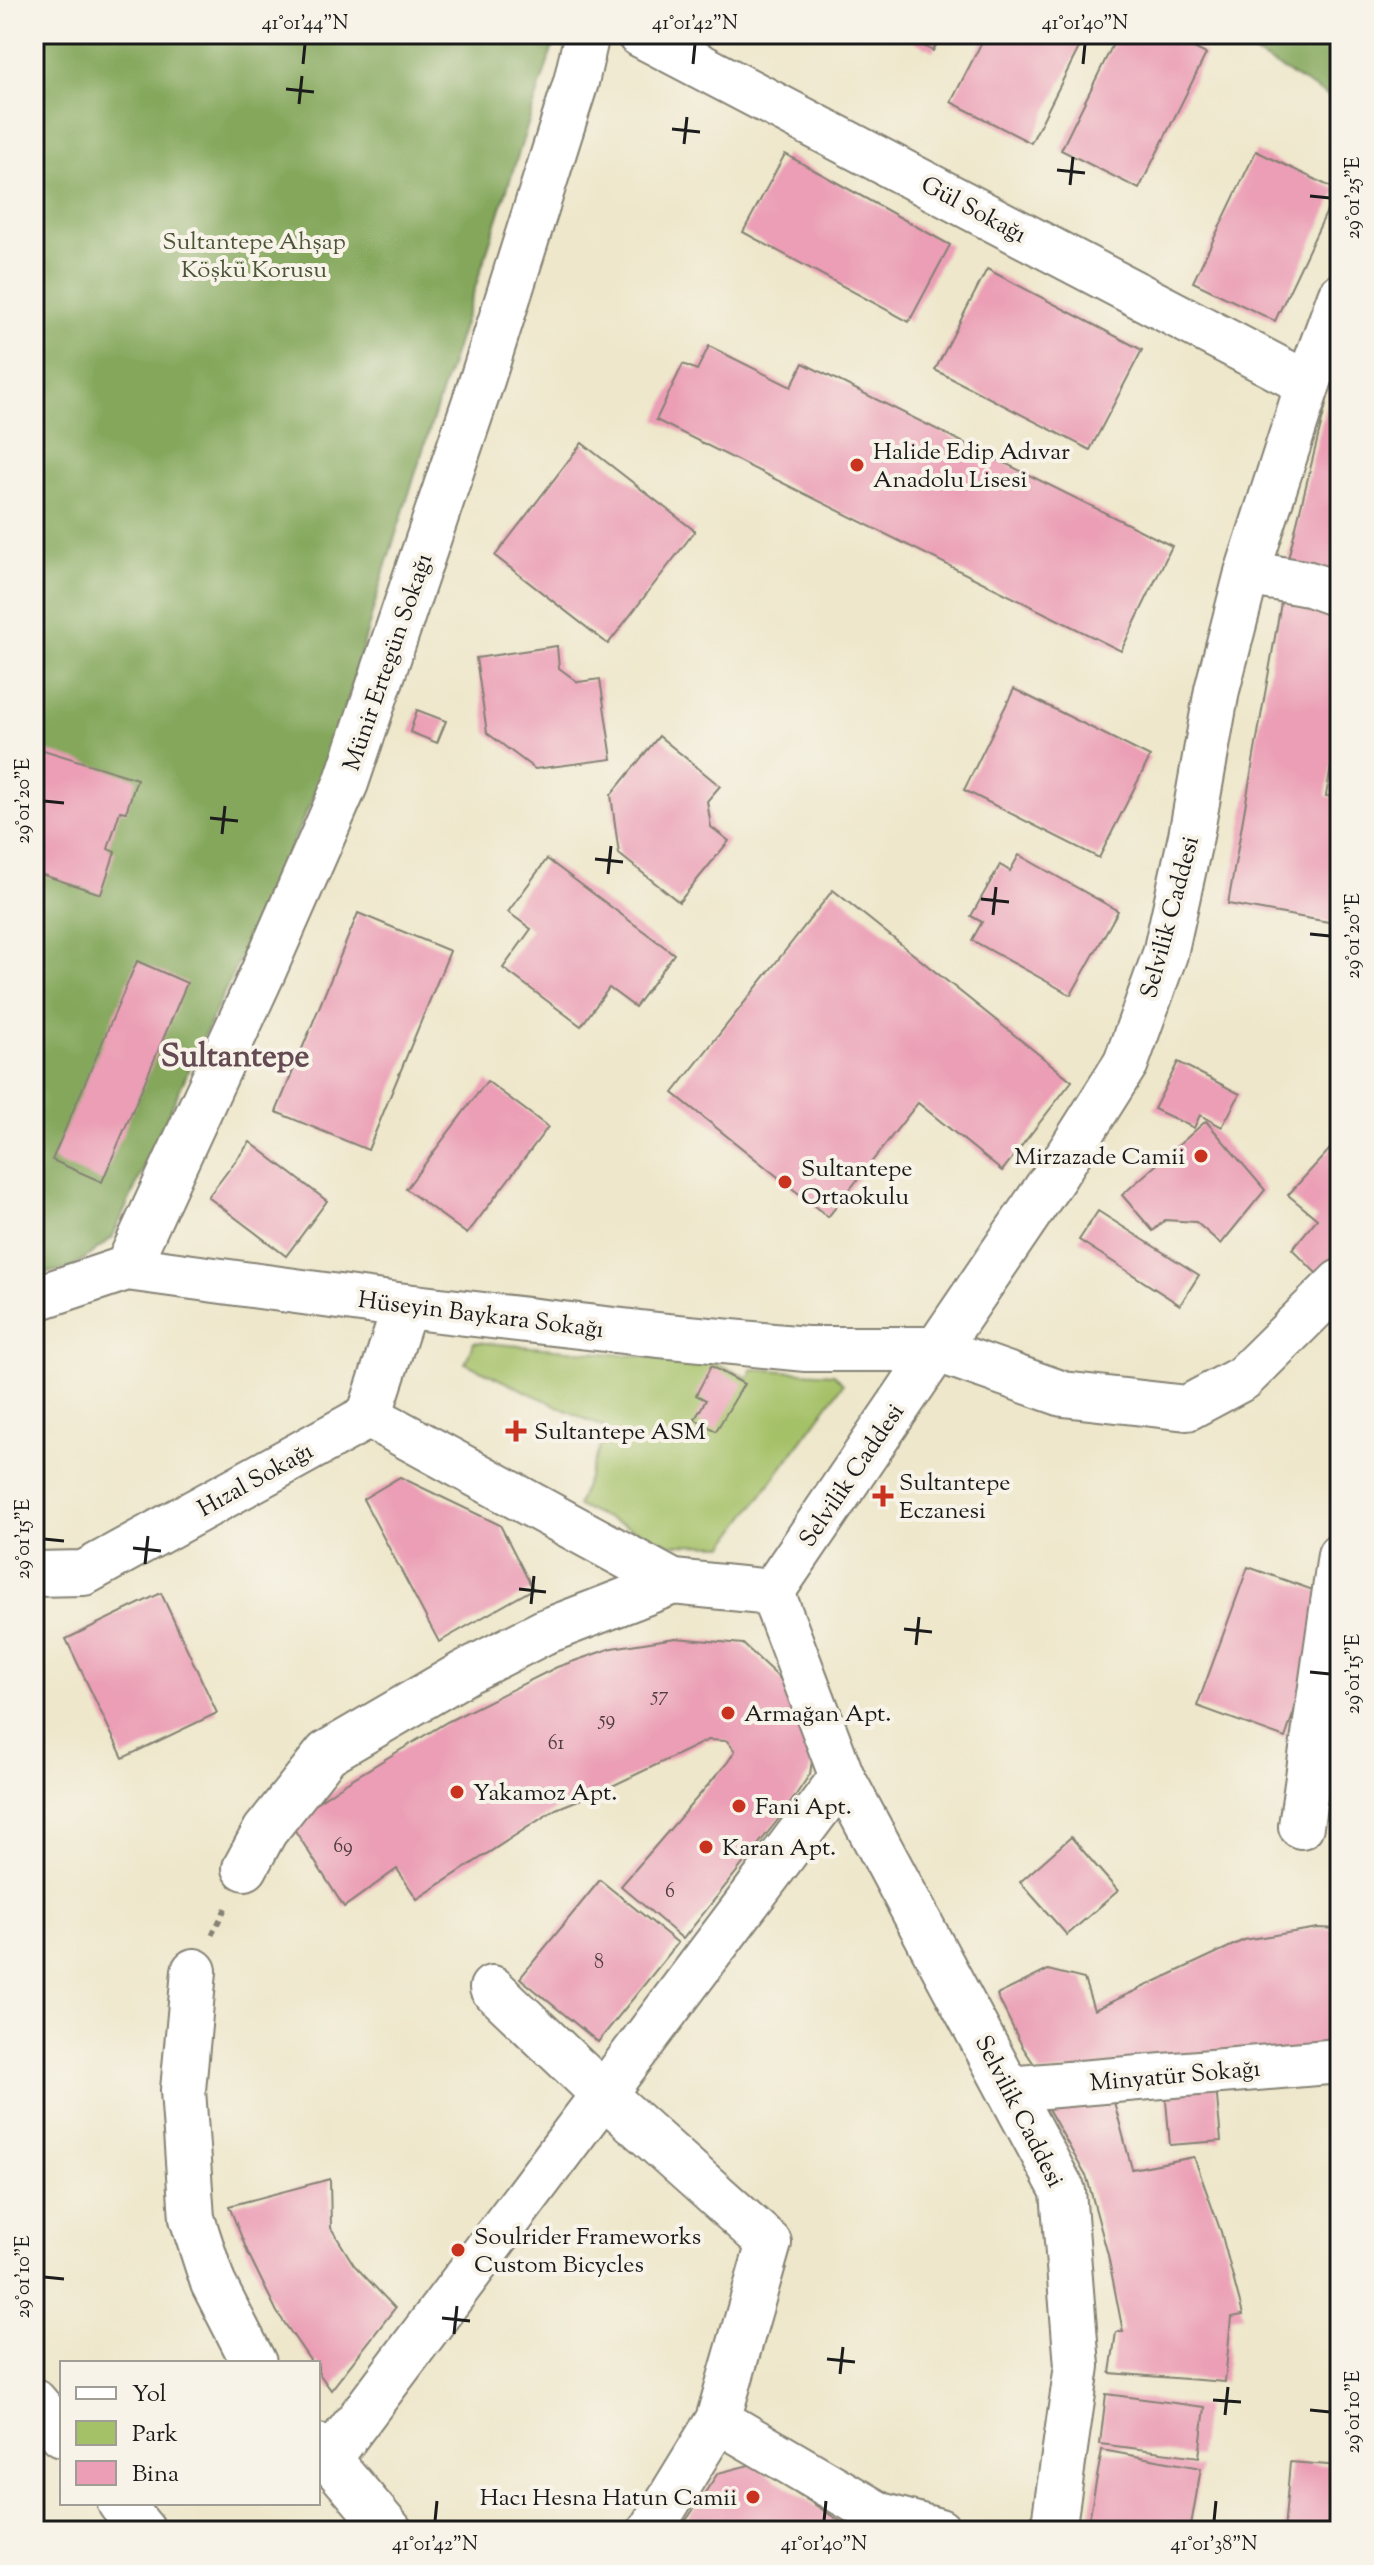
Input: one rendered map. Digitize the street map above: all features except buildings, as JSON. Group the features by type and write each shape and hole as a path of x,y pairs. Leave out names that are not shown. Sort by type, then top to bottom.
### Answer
{"street":[{"name":"Münir Ertegün Sokağı","path":"127,1268 346,783 481,383 576,82 587,34"},
{"name":"Gül Sokağı","path":"639,34 1308,384"},
{"name":"Selvilik Caddesi","path":"1053,2531 1077,2366 1063,2191 842,1777 772,1592 1054,1177 1126,1063 1165,954 1191,836 1217,690 1247,573 1340,296"},
{"path":"1247,573 1309,584 1340,595"},
{"name":"Hüseyin Baykara Sokağı","path":"34,1299 127,1268 405,1306 658,1335 806,1349 935,1349 1063,1394 1187,1408 1243,1378 1339,1291"},
{"path":"405,1306 369,1416 673,1582 772,1592"},
{"name":"Hızal Sokağı","path":"34,1574 84,1573 369,1416"},
{"path":"1301,1826 1340,1555"},
{"path":"245,1868 265,1831 327,1753 466,1672 544,1632 673,1582"},
{"path":"390,2531 324,2453 604,2095 842,1777"},
{"path":"194,1971 183,2090 192,2218 213,2283 253,2361"},
{"path":"492,1988 604,2095 769,2243 718,2420 650,2531"},
{"name":"Minyatür Sokağı","path":"1009,2089 1340,2061"},
{"path":"34,2401 60,2432"},
{"path":"718,2420 880,2515 939,2531"},
{"path":"122,2505 143,2531"}],"path":[{"path":"194,1971 245,1868"}],"green space":[{"name":"Sultantepe Ahşap Köşkü Korusu","path":"34,34 557,34 385,568 341,724 321,780 112,1238 72,1268 36,1275 34,1275"},
{"path":"1221,34 1340,34 1340,103"},
{"path":"474,1342 716,1363 748,1378 752,1369 834,1374 843,1384 725,1545 670,1544 577,1506 607,1429 465,1363"}],"place":[{"name":"Halide Edip Adıvar Anadolu Lisesi","path":"857,465"},
{"name":"Mirzazade Camii","path":"1201,1156"},
{"name":"Sultantepe Ortaokulu","path":"785,1182"},
{"name":"Sultantepe ASM","path":"516,1431"},
{"name":"Sultantepe Eczanesi","path":"883,1496"},
{"name":"Armağan Apt.","path":"728,1713"},
{"name":"Yakamoz Apt.","path":"457,1792"},
{"name":"Fani Apt.","path":"739,1806"},
{"name":"Karan Apt.","path":"706,1847"},
{"name":"Soulrider Frameworks Custom Bicycles","path":"458,2250"},
{"name":"Hacı Hesna Hatun Camii","path":"753,2497"}],"district":[{"name":"Sultantepe","path":"235,1055"}]}
